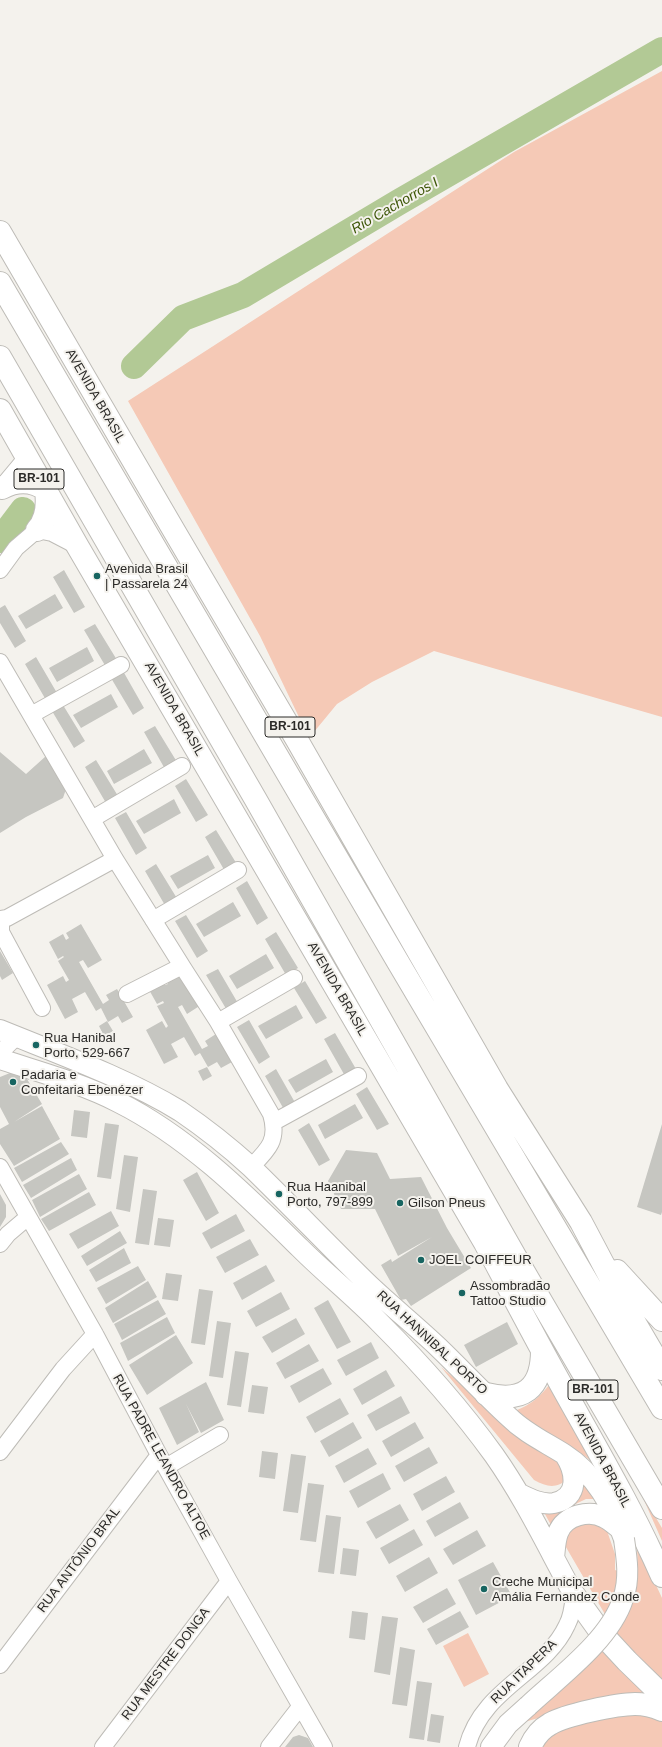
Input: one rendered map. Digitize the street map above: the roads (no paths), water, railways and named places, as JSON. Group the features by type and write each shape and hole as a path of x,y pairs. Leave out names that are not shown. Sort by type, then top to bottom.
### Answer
{"highway":[{"name":"AVENIDA BRASIL","path":"0,232 176,536 297,740 497,1089 581,1222 628,1311 662,1369"},
{"path":"0,270 42,355"},
{"name":"AVENIDA BRASIL","path":"0,283 398,962 662,1408"},
{"name":"AVENIDA BRASIL","path":"0,357 256,800 524,1272 662,1508"},
{"name":"AVENIDA BRASIL","path":"0,410 78,547 485,1243 652,1552 662,1576"},
{"path":"1,489 9,484 26,482 39,485 46,490 47,509 39,528"},
{"path":"398,962 467,1036"},
{"path":"462,1204 524,1272"},
{"path":"581,1222 618,1272 662,1320"},
{"path":"486,1394 500,1397 511,1397 521,1395 530,1389 537,1381 541,1371 542,1350"},
{"path":"574,1595 602,1634 662,1695"},
{"path":"530,1747 538,1735 550,1724 564,1718 633,1704 652,1706 662,1710"}],"main road":[{"name":"RUA HANNIBAL PORTO","path":"8,1034 148,1093 209,1131 252,1167 368,1284 438,1346 509,1417 527,1432 565,1455 581,1468 596,1484 606,1498 622,1534 627,1562 627,1580 623,1600 614,1618 600,1639 508,1724 491,1747"},
{"name":"RUA HANNIBAL PORTO","path":"0,1059 97,1092 120,1102 162,1128 229,1180 379,1322 451,1400 494,1454 520,1494 574,1595"},
{"path":"379,1322 418,1357 424,1357 438,1346"},
{"path":"520,1494 535,1501 553,1503 561,1500 569,1494 574,1484 574,1474 565,1455"},
{"path":"554,1558 558,1531 573,1516 596,1514 605,1518 622,1534"}],"street":[{"path":"1,489 27,457"},
{"path":"0,570 16,548 39,528 78,547"},
{"path":"0,662 115,859 218,1022 271,1114 275,1130 270,1145 252,1167"},
{"path":"31,715 121,665"},
{"path":"92,819 182,766"},
{"path":"42,1008 1,932 0,920 47,897 115,859"},
{"path":"154,920 238,870"},
{"path":"127,994 182,966"},
{"path":"218,1022 294,978"},
{"path":"0,1053 8,1034"},
{"path":"274,1122 358,1076"},
{"name":"RUA PADRE LEANDRO ALTOE","path":"0,1167 95,1334 162,1461 229,1581 324,1747"},
{"path":"0,1244 8,1234 28,1216"},
{"path":"0,1452 63,1369 95,1334"},
{"path":"162,1461 220,1435"},
{"name":"RUA ANTÔNIO BRAL","path":"0,1665 162,1461"},
{"name":"RUA MESTRE DONGA","path":"103,1747 229,1581"},
{"name":"RUA ITAPERA","path":"467,1747 471,1734 489,1706 504,1690 549,1652 559,1639 568,1625 574,1595"},
{"path":"270,1747 300,1707"}],"waterway":[{"name":"Rio Cachorros I","path":"134,366 183,318 243,295 399,202 662,50"},
{"name":"Rio Cachorros I","path":"0,540 23,510"}],"place":[{"name":"Avenida Brasil | Passarela 24","path":"97,576"},
{"name":"Rua Hanibal Porto, 529-667","path":"36,1045"},
{"name":"Padaria e Confeitaria Ebenézer","path":"13,1082"},
{"name":"Rua Haanibal Porto, 797-899","path":"279,1194"},
{"name":"Gilson Pneus","path":"400,1203"},
{"name":"JOEL COIFFEUR","path":"421,1260"},
{"name":"Assombradão Tattoo Studio","path":"462,1293"},
{"name":"Creche Municipal Amália Fernandez Conde","path":"484,1589"}]}
